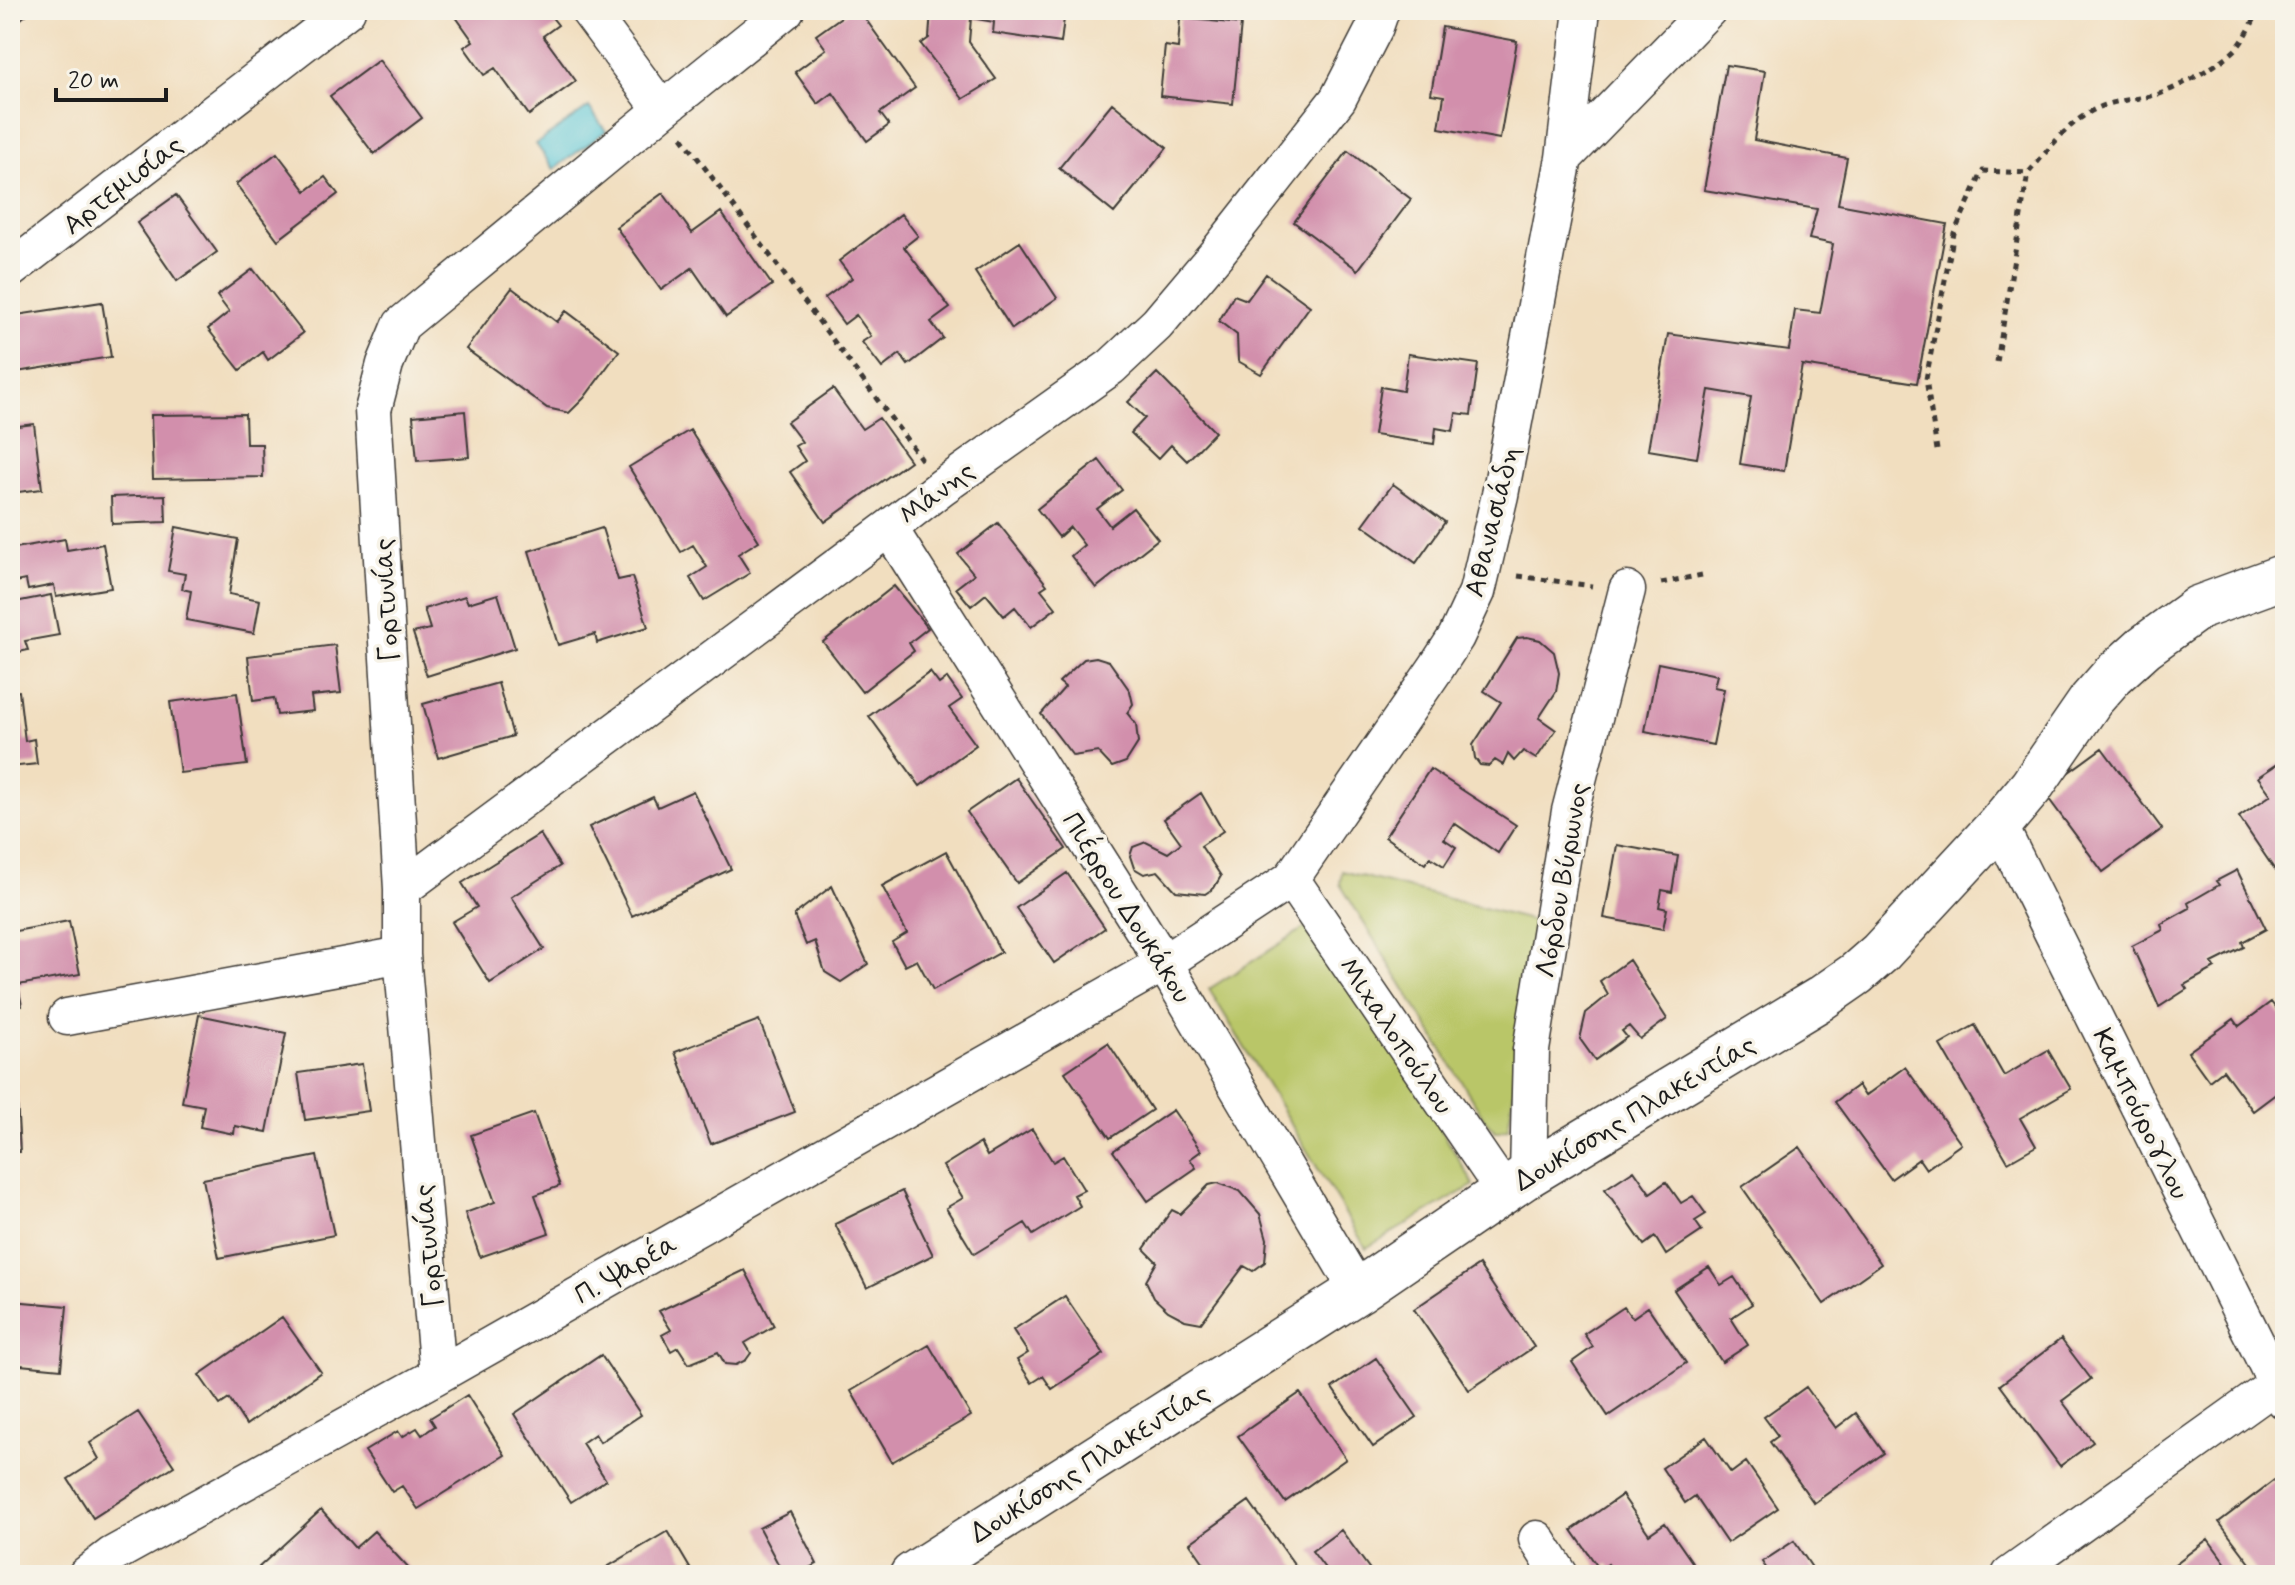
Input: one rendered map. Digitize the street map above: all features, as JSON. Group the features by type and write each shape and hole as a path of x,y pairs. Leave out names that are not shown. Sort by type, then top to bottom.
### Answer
{"main road":[{"name":"Δουκίσσης Πλακεντίας","path":"912,1575 1358,1291 1516,1183 1820,999 1856,974 1880,953 1999,825 2031,787 2091,700 2113,675 2144,647 2198,608 2285,576"}],"street":[{"name":"Αρτεμισίας","path":"10,270 347,10"},
{"path":"588,10 662,110"},
{"name":"Γορτυνίας","path":"438,1375 402,955 402,889 373,410 385,364 401,325 786,10"},
{"name":"Μάνης","path":"402,889 942,487 1111,367 1157,324 1338,99 1381,10"},
{"name":"Αθανασιάδη","path":"1164,963 1291,879 1456,637 1477,592 1519,401 1564,158 1582,10"},
{"path":"1564,158 1708,10"},
{"name":"Πιέρρου Δουκάκου","path":"889,528 1164,963 1358,1291"},
{"name":"Λόρδου Βύρωνος","path":"1516,1183 1531,1050 1570,811 1627,590"},
{"name":"Καμπούρογλου","path":"1999,825 2282,1388"},
{"name":"Μιχαλοπούλου","path":"1291,879 1516,1183"},
{"path":"67,1017 402,955"},
{"name":"Π. Ψαρέα","path":"86,1575 112,1555 438,1375 1164,963"},
{"path":"2010,1575 2282,1388"},
{"path":"1537,1539 1560,1575"}],"path":[{"path":"1997,362 2028,173 2064,132 2085,115 2112,101 2160,95 2202,73 2235,50 2258,10"},
{"path":"662,110 942,487"},
{"path":"1937,450 1926,379 1954,233 1983,171 2028,173"},
{"path":"1482,571 1627,590"}],"green space":[{"path":"1342,871 1541,923 1508,1128 1496,1132 1485,1120 1340,884"},
{"path":"1317,920 1474,1185 1366,1248 1209,989"}],"water":[{"path":"589,107 606,131 554,169 536,144"}],"building":[{"path":"10,10 32,10 10,28"},
{"path":"451,10 546,10 558,25 543,36 576,81 529,115 495,68 484,75 464,47 473,41"},
{"path":"851,10 859,10 915,88 880,113 889,125 867,141 833,93 818,104 795,72 826,49 816,35"},
{"path":"931,10 1065,10 1061,43 993,33 994,22 971,18 969,42 996,79 963,99 921,44 929,38"},
{"path":"1180,18 1241,24 1233,104 1160,96 1165,46 1178,48"},
{"path":"1442,27 1517,41 1500,139 1439,128 1444,96 1431,94"},
{"path":"379,60 422,118 374,154 330,96"},
{"path":"1726,65 1765,71 1754,140 1847,158 1838,204 1947,224 1917,383 1802,365 1784,471 1740,464 1751,397 1709,390 1697,458 1648,450 1668,334 1789,350 1795,310 1820,313 1833,244 1809,239 1817,209 1704,190"},
{"path":"1112,103 1167,148 1114,213 1059,168"},
{"path":"1348,151 1411,199 1358,270 1294,222"},
{"path":"277,153 306,191 325,177 338,194 278,240 236,184"},
{"path":"663,193 692,233 721,212 772,285 726,317 692,268 661,290 616,227"},
{"path":"176,195 217,252 177,281 137,223"},
{"path":"901,214 918,236 904,247 950,308 931,322 943,338 908,365 900,354 882,368 862,342 871,336 856,315 844,324 825,298 852,278 839,261"},
{"path":"1020,242 1057,298 1012,329 975,272"},
{"path":"253,269 303,333 268,360 263,352 240,370 208,329 229,312 217,296"},
{"path":"1266,274 1310,306 1261,374 1238,361 1237,335 1219,321 1234,295 1247,300"},
{"path":"512,288 557,322 566,311 619,351 569,413 547,408 466,349"},
{"path":"102,302 111,357 10,373 10,316"},
{"path":"1408,354 1478,364 1471,415 1456,413 1453,431 1436,428 1434,444 1374,435 1381,387 1403,391"},
{"path":"1157,373 1215,432 1187,461 1171,445 1158,459 1131,433 1145,418 1128,402"},
{"path":"833,389 862,429 879,418 910,461 825,522 790,472 805,461 795,446 802,442 787,422"},
{"path":"465,411 469,457 417,461 413,416"},
{"path":"245,414 246,444 262,444 263,477 153,479 151,415"},
{"path":"34,424 42,489 10,493 10,427"},
{"path":"690,430 759,541 738,554 750,573 704,601 690,578 707,567 693,545 681,552 629,467"},
{"path":"1099,460 1122,490 1097,509 1110,526 1133,508 1158,539 1096,588 1071,556 1084,545 1070,527 1059,537 1037,509"},
{"path":"1393,484 1445,522 1416,563 1363,525"},
{"path":"165,495 166,522 112,524 111,497"},
{"path":"998,523 1047,585 1041,589 1056,608 1031,627 1015,607 1004,616 986,594 971,606 956,588 974,574 958,554"},
{"path":"176,527 238,539 229,594 260,600 254,633 186,620 191,591 182,589 185,574 168,571"},
{"path":"602,528 618,580 632,577 648,627 597,643 595,634 558,645 529,551"},
{"path":"65,539 67,550 103,544 111,588 56,597 54,585 28,590 26,580 10,583 10,549"},
{"path":"894,586 928,628 909,643 914,651 862,692 823,642"},
{"path":"498,594 515,648 427,676 413,633 430,629 424,609 465,596 468,603"},
{"path":"51,595 59,635 25,641 28,650 10,654 10,603"},
{"path":"1517,638 1540,640 1554,652 1559,673 1556,692 1539,718 1556,730 1536,759 1523,751 1514,761 1508,754 1503,765 1495,760 1489,766 1480,765 1475,758 1473,745 1501,702 1484,691"},
{"path":"335,645 341,693 311,696 313,711 277,715 274,698 253,701 248,656"},
{"path":"1096,657 1109,661 1130,691 1133,704 1127,713 1136,724 1138,743 1126,762 1112,767 1098,752 1073,756 1041,714 1065,687 1059,682 1084,659"},
{"path":"1658,663 1717,675 1714,687 1724,689 1713,745 1645,731"},
{"path":"930,672 939,684 947,678 962,699 949,708 976,745 920,786 869,716"},
{"path":"498,683 513,736 438,758 423,704"},
{"path":"19,691 25,741 34,739 37,764 10,767 10,692"},
{"path":"237,693 247,765 180,773 170,702"},
{"path":"2102,748 2162,829 2103,872 2043,791"},
{"path":"2285,759 2285,885 2239,817 2271,795 2258,777"},
{"path":"1430,769 1516,825 1498,853 1454,823 1444,839 1456,847 1444,866 1430,857 1425,864 1385,837"},
{"path":"1016,778 1066,849 1017,883 967,812"},
{"path":"693,791 731,869 632,916 589,827 653,797 658,807"},
{"path":"1201,793 1223,831 1201,846 1221,876 1214,888 1205,894 1176,891 1158,871 1144,874 1134,868 1130,856 1133,847 1146,842 1168,853 1181,843 1164,819"},
{"path":"16,804 19,830 10,831 10,805"},
{"path":"540,834 560,866 511,897 544,949 490,983 452,922 477,907 462,883"},
{"path":"1617,845 1678,856 1672,892 1662,890 1659,907 1667,909 1663,929 1604,918"},
{"path":"946,851 1001,952 933,990 917,960 905,966 892,942 907,933 882,886"},
{"path":"2237,870 2266,929 2242,942 2244,947 2212,963 2215,968 2184,985 2187,989 2159,1007 2132,946 2163,930 2161,924 2190,908 2188,903 2219,885 2216,881"},
{"path":"1067,873 1105,928 1054,963 1016,908"},
{"path":"832,886 868,964 841,982 825,972 815,941 806,945 794,915"},
{"path":"69,921 80,974 18,985 22,1006 10,1008 10,932"},
{"path":"1629,960 1667,1019 1640,1039 1629,1026 1622,1031 1627,1037 1595,1060 1580,1039 1586,1013 1608,995 1600,981"},
{"path":"2271,1002 2285,1020 2285,1087 2253,1111 2223,1070 2209,1081 2188,1052 2234,1019 2239,1026"},
{"path":"199,1015 286,1033 267,1132 235,1126 234,1134 200,1127 204,1106 182,1102"},
{"path":"759,1020 795,1112 711,1144 675,1052"},
{"path":"1975,1025 2004,1076 2048,1050 2071,1089 2020,1118 2036,1146 2008,1162 1940,1045"},
{"path":"1108,1043 1152,1110 1110,1138 1065,1072"},
{"path":"362,1064 369,1111 305,1120 298,1073"},
{"path":"1905,1067 1961,1144 1926,1169 1919,1159 1891,1179 1835,1102 1858,1085 1865,1096"},
{"path":"10,1082 16,1082 20,1152 10,1152"},
{"path":"1173,1110 1201,1151 1190,1159 1196,1168 1148,1201 1113,1151"},
{"path":"534,1113 560,1186 535,1195 549,1233 480,1257 465,1213 495,1202 471,1135"},
{"path":"1032,1129 1053,1162 1063,1156 1084,1190 1074,1195 1080,1206 1033,1235 1025,1223 974,1254 946,1208 963,1198 943,1166 980,1143 987,1156"},
{"path":"1800,1147 1881,1264 1824,1304 1742,1187"},
{"path":"317,1156 334,1235 219,1258 203,1179"},
{"path":"1634,1170 1650,1193 1666,1182 1681,1203 1693,1196 1706,1214 1695,1221 1702,1231 1666,1255 1655,1237 1644,1245 1605,1189"},
{"path":"1218,1183 1240,1191 1260,1214 1267,1239 1265,1262 1253,1271 1244,1266 1201,1323 1185,1320 1168,1311 1154,1298 1146,1281 1157,1262 1144,1249 1172,1210 1180,1214 1209,1185"},
{"path":"902,1191 933,1255 867,1288 835,1224"},
{"path":"1479,1265 1534,1347 1469,1390 1414,1309"},
{"path":"1709,1267 1721,1285 1734,1277 1752,1304 1731,1318 1748,1345 1722,1362 1674,1290"},
{"path":"745,1270 774,1326 745,1343 751,1353 746,1360 736,1365 725,1364 718,1352 689,1364 678,1347 671,1351 662,1335 671,1330 659,1311"},
{"path":"1065,1296 1104,1354 1052,1389 1043,1376 1032,1383 1017,1360 1028,1353 1013,1330"},
{"path":"12,1301 67,1306 61,1369 10,1364"},
{"path":"1624,1307 1632,1318 1648,1307 1686,1363 1608,1416 1572,1362 1593,1347 1584,1334"},
{"path":"282,1317 321,1372 246,1425 229,1399 220,1405 199,1375"},
{"path":"2061,1339 2091,1379 2062,1401 2093,1442 2060,1466 2000,1385"},
{"path":"929,1345 971,1416 892,1462 851,1391"},
{"path":"601,1355 641,1415 600,1442 595,1434 582,1443 606,1480 571,1502 514,1414"},
{"path":"1376,1358 1417,1417 1373,1447 1332,1388"},
{"path":"1806,1387 1836,1428 1856,1413 1884,1453 1814,1503 1770,1442 1778,1436 1764,1417"},
{"path":"1300,1393 1346,1459 1285,1502 1238,1436"},
{"path":"467,1395 505,1455 418,1509 402,1486 392,1492 365,1451 398,1431 402,1437 417,1428 422,1435 435,1426 430,1418"},
{"path":"138,1412 174,1466 93,1518 68,1479 99,1459 90,1443"},
{"path":"1706,1437 1731,1473 1746,1462 1778,1508 1727,1543 1695,1496 1685,1503 1662,1468"},
{"path":"2277,1478 2285,1488 2285,1575 2259,1575 2219,1522"},
{"path":"1622,1495 1649,1534 1665,1523 1701,1575 1616,1575 1608,1564 1600,1570 1572,1530"},
{"path":"1249,1501 1302,1575 1200,1575 1208,1569 1190,1543"},
{"path":"321,1510 355,1548 374,1531 411,1571 407,1575 266,1575 259,1567"},
{"path":"790,1512 817,1564 795,1575 784,1575 759,1528"},
{"path":"1341,1530 1374,1575 1330,1575 1312,1551"},
{"path":"668,1531 694,1575 607,1575 604,1569"},
{"path":"2208,1539 2234,1575 2177,1575 2171,1567"},
{"path":"1794,1541 1817,1575 1765,1575 1769,1572 1762,1562"}]}
